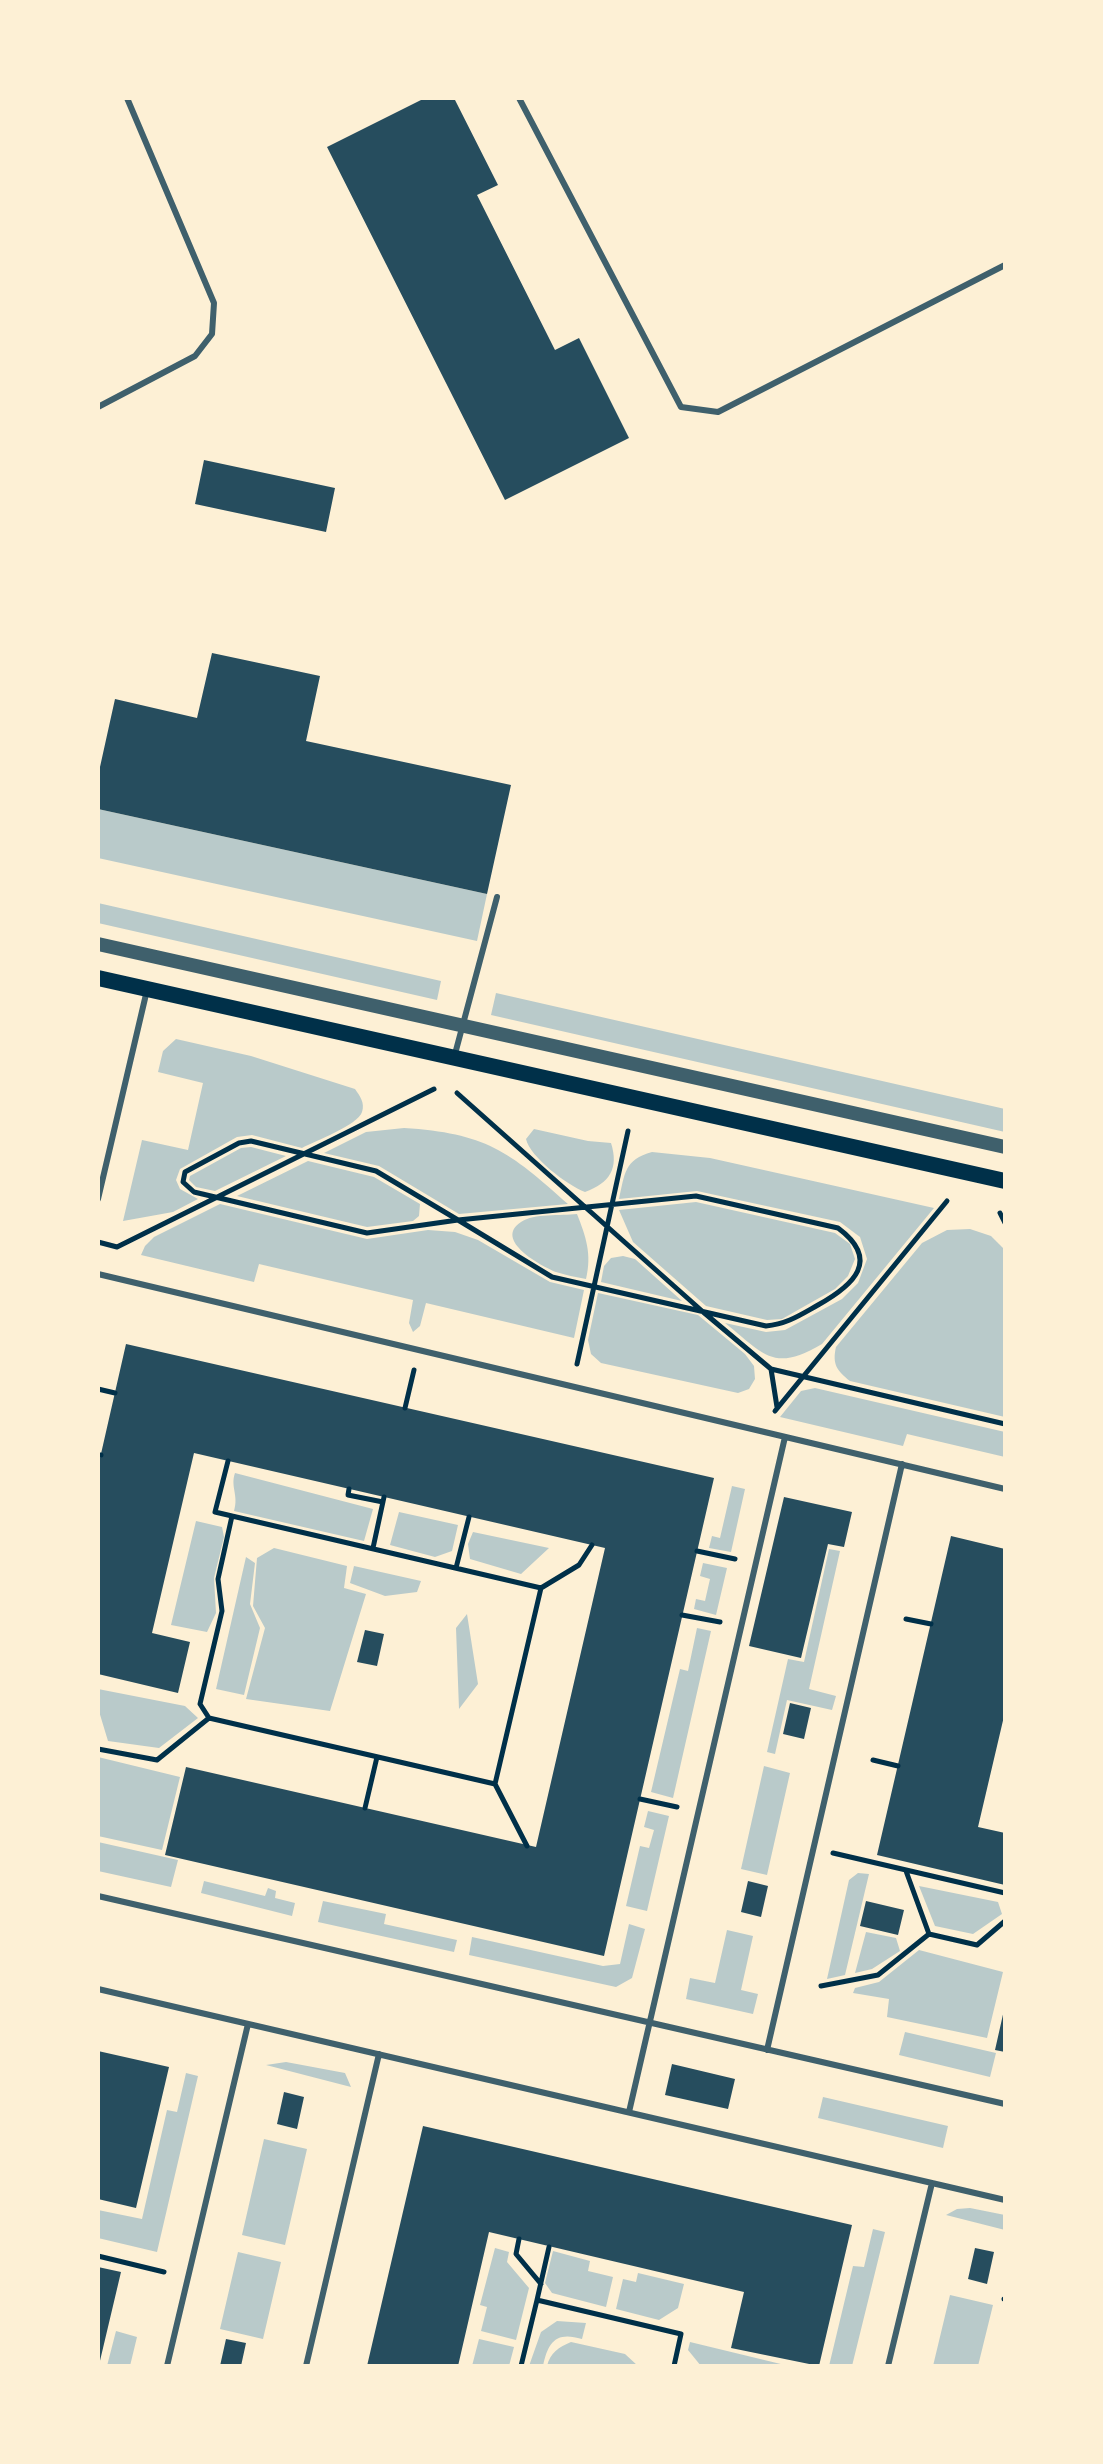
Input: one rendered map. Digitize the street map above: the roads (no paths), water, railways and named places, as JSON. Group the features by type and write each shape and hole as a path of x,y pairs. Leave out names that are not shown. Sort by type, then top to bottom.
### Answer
{"main road":[{"path":"98,978 1005,1181"}],"street":[{"path":"98,944 1005,1147"}],"lane":[{"path":"98,407 195,356 212,334 214,303 127,98"},
{"path":"519,98 681,407 718,412 1005,265"},
{"path":"454,1058 497,897"},
{"path":"98,1199 147,990"},
{"path":"98,1274 1005,1489"},
{"path":"629,2112 785,1437"},
{"path":"767,2050 902,1464"},
{"path":"98,1896 1005,2104"},
{"path":"98,1989 1005,2200"},
{"path":"167,2366 248,2024"},
{"path":"306,2366 379,2054"},
{"path":"888,2366 932,2183"}]}
